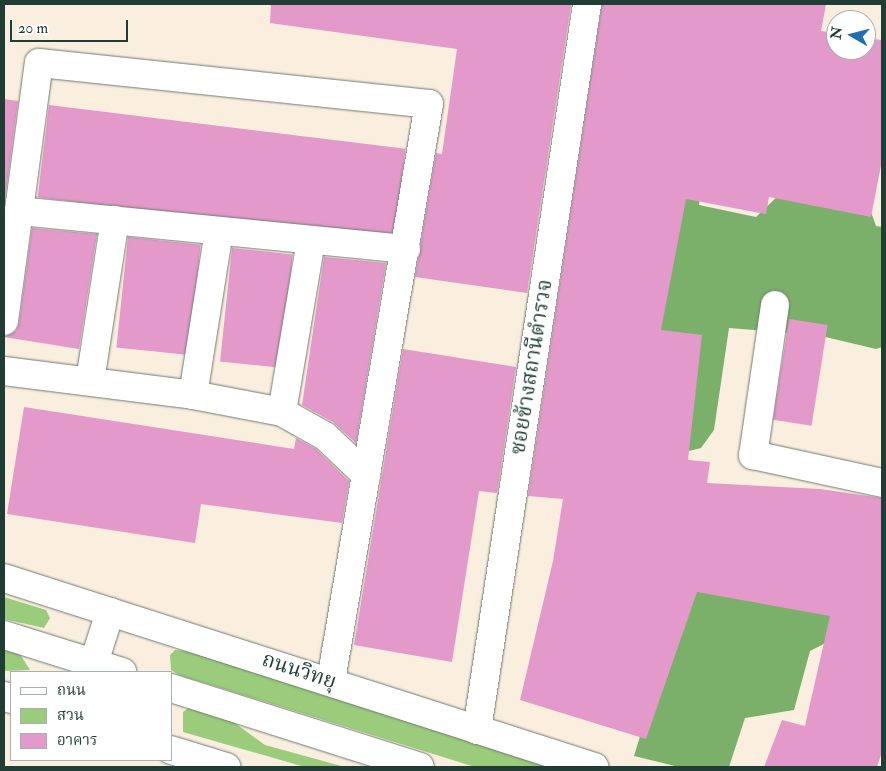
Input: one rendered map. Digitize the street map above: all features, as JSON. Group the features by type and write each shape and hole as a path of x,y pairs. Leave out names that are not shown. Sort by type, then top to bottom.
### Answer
{"main road":[{"name":"ซอยข้างสถานีตำรวจ","path":"478,730 587,4"},
{"path":"4,321 39,63 429,104 406,250 331,681"},
{"path":"19,211 406,250"},
{"path":"90,382 115,220"},
{"path":"193,395 219,231"},
{"path":"282,412 311,240"},
{"path":"775,305 752,455 882,483"},
{"path":"4,371 193,395 282,412 325,436 366,475"},
{"name":"ถนนวิทยุ","path":"4,578 331,681 594,767"},
{"path":"92,668 110,612"},
{"path":"4,635 92,668 114,671"},
{"path":"172,688 420,767"},
{"path":"172,750 226,767"}],"green space":[{"path":"703,160 699,205 756,217 783,191 867,201 876,226 882,227 882,347 876,349 817,335 729,328 714,430 701,448 681,453 600,282"},
{"path":"710,560 868,573 847,632 810,651 794,710 745,718 729,767 679,767 634,756 681,602"},
{"path":"4,597 46,610 50,618 44,628 4,619"},
{"path":"4,649 20,654 30,670 4,671"},
{"path":"175,650 187,651 555,767 475,767 179,675 171,670 170,655"},
{"path":"194,704 221,713 265,745 345,767 305,767 183,732 183,712"}],"building":[{"path":"271,4 571,4 527,293 415,277 436,153 442,154 457,49 270,23"},
{"path":"602,4 826,4 821,31 826,32 826,60 876,60 876,39 882,40 882,160 871,217 769,197 766,214 686,199 661,330 702,335 688,460 710,462 707,483 820,489 882,498 882,752 877,767 764,767 782,720 805,726 830,616 697,592 646,739 520,700 553,561 563,499 528,496"},
{"path":"4,99 18,101 4,207"},
{"path":"49,105 405,149 394,241 38,197"},
{"path":"32,228 97,234 79,349 4,337 16,331 19,323"},
{"path":"128,237 201,245 189,355 116,347"},
{"path":"232,248 293,254 281,368 220,361"},
{"path":"324,257 386,263 356,443 333,422 302,405"},
{"path":"789,319 828,325 812,426 773,420"},
{"path":"403,349 516,367 497,493 479,491 452,662 354,645"},
{"path":"24,407 294,449 296,438 316,449 349,481 342,523 201,504 195,543 7,514"}]}
